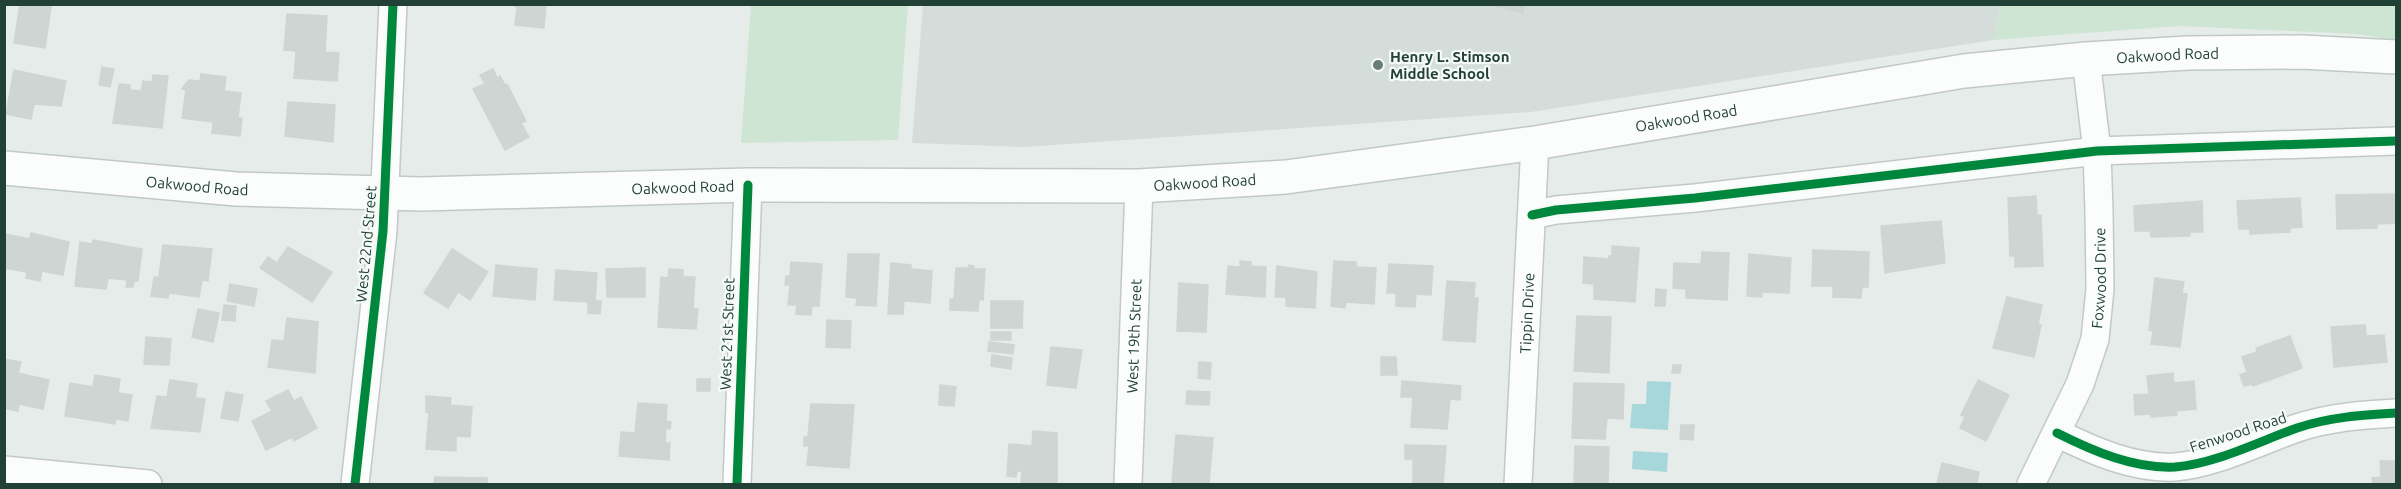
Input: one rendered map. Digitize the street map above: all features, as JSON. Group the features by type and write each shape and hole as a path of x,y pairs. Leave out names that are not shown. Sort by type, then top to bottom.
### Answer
{"main road":[{"name":"Oakwood Road","path":"4,168 236,189 386,193 748,185 1140,186 1286,177 1535,143 1964,71 2086,59 2188,53 2302,52 2397,57"}],"street":[{"name":"West 22nd Street","path":"355,484 386,193 393,4"},
{"name":"Foxwood Drive","path":"2031,484 2080,384 2095,339 2100,289 2097,151 2086,59"},
{"path":"1532,215 1556,210 1695,198 2097,151 2397,141"},
{"name":"Tippin Drive","path":"1518,484 1535,143"},
{"name":"West 21st Street","path":"737,484 748,185"},
{"name":"West 19th Street","path":"1128,484 1140,186"},
{"name":"Fenwood Road","path":"2057,433 2086,448 2132,463 2175,467 2217,457 2299,427 2343,415 2397,413"},
{"path":"4,470 71,481 148,484"}],"shaded area":[{"name":"Henry L. Stimson Middle School","path":"923,5 2001,5 1993,40 1531,112 1024,147 912,143"}],"green space":[{"path":"751,5 908,5 898,140 741,143"},
{"path":"2001,5 2396,5 2396,40 2356,34 2179,26 1993,40"}],"water":[{"path":"1647,381 1671,382 1668,430 1630,428 1632,404 1646,404"},
{"path":"1633,451 1668,453 1667,472 1632,469"}],"building":[{"path":"20,4 48,4 51,7 45,48 14,43"},
{"path":"514,4 546,4 544,28 515,25 517,8"},
{"path":"1489,4 1525,4 1523,13"},
{"path":"287,14 327,16 325,52 339,53 337,81 294,78 296,51 284,50"},
{"path":"102,67 114,69 110,87 99,85"},
{"path":"493,69 497,78 500,76 505,85 507,84 526,121 521,123 529,137 505,150 473,89 485,84 480,75"},
{"path":"14,70 66,81 61,106 34,104 31,119 6,114"},
{"path":"201,74 226,77 224,91 241,93 238,118 242,118 240,136 212,133 213,122 182,118 186,90 182,89 189,80 200,81"},
{"path":"153,75 168,76 162,128 113,123 119,84 130,85 130,90 141,91 143,81 152,82"},
{"path":"288,102 335,105 333,142 285,136"},
{"path":"2396,194 2396,223 2377,224 2377,228 2337,229 2336,195"},
{"path":"2036,196 2037,215 2041,215 2043,266 2015,267 2015,256 2010,256 2008,198"},
{"path":"2300,198 2302,227 2290,228 2290,232 2250,234 2250,229 2239,229 2237,201"},
{"path":"2202,201 2203,232 2190,232 2190,236 2151,237 2150,231 2135,231 2134,206"},
{"path":"1941,221 1945,263 1885,273 1881,226"},
{"path":"31,233 69,242 63,275 42,271 40,281 26,278 27,272 4,268 5,234 30,239"},
{"path":"93,240 142,249 138,281 134,281 133,287 126,287 127,280 108,278 106,289 75,286 80,242 92,244"},
{"path":"163,245 212,249 208,281 202,280 199,297 169,293 168,298 151,296 154,277 159,277"},
{"path":"1612,246 1639,248 1635,302 1594,299 1594,284 1583,283 1584,257 1609,259 1609,256 1612,256"},
{"path":"288,247 332,272 312,302 260,268 268,257 277,263"},
{"path":"452,249 488,272 470,300 458,292 448,308 424,293"},
{"path":"1813,250 1869,252 1868,287 1862,287 1861,298 1833,297 1833,286 1812,286"},
{"path":"1702,252 1729,253 1727,300 1686,298 1686,289 1673,288 1674,263 1701,264"},
{"path":"848,254 879,254 876,306 856,305 857,298 846,297"},
{"path":"1749,254 1791,258 1789,293 1762,292 1762,297 1747,296"},
{"path":"1240,261 1251,262 1251,266 1266,267 1265,297 1226,294 1228,266 1240,267"},
{"path":"1334,261 1356,262 1356,267 1376,268 1374,304 1346,302 1345,308 1331,306"},
{"path":"791,262 822,264 819,306 812,306 811,315 796,314 797,305 788,305 790,285 785,285 786,276 790,276"},
{"path":"891,263 911,265 911,269 932,271 930,303 904,301 903,314 888,314"},
{"path":"1389,264 1433,266 1431,295 1416,294 1415,307 1396,306 1396,293 1387,293"},
{"path":"496,265 537,269 535,300 493,296"},
{"path":"969,265 974,266 974,269 985,269 983,300 979,299 978,311 950,310 950,299 954,299 956,268 968,268"},
{"path":"1277,266 1317,272 1315,308 1286,306 1286,297 1275,297"},
{"path":"645,268 645,297 607,297 606,269"},
{"path":"669,269 683,270 683,277 695,277 693,309 698,309 696,329 658,327 661,277 668,278"},
{"path":"556,270 597,273 595,301 601,301 600,314 588,313 588,302 554,300"},
{"path":"2155,278 2184,282 2182,293 2187,294 2180,347 2151,344 2153,331 2149,330"},
{"path":"1447,281 1475,283 1474,298 1478,298 1475,342 1443,340"},
{"path":"1179,283 1208,285 1206,332 1177,331"},
{"path":"230,284 257,289 254,306 227,301"},
{"path":"1656,289 1666,290 1665,306 1655,306"},
{"path":"2007,297 2042,305 2038,325 2041,325 2034,357 1993,348"},
{"path":"991,301 1023,301 1022,328 991,328"},
{"path":"224,305 236,306 235,321 222,320"},
{"path":"198,309 219,313 213,342 192,337"},
{"path":"1577,316 1611,317 1609,373 1574,371"},
{"path":"287,318 318,322 315,373 268,367 272,340 284,341"},
{"path":"827,320 851,321 850,348 826,347"},
{"path":"2365,325 2366,336 2384,335 2387,362 2334,367 2331,327"},
{"path":"991,332 1011,332 1011,340 991,340"},
{"path":"2290,336 2302,368 2253,386 2252,384 2244,386 2240,375 2247,372 2242,357 2257,352 2256,348"},
{"path":"146,337 171,339 169,365 144,364"},
{"path":"989,342 1014,345 1013,354 988,351"},
{"path":"1051,347 1082,350 1076,388 1047,385"},
{"path":"992,355 1012,358 1011,369 991,366"},
{"path":"1381,357 1396,357 1397,375 1381,375"},
{"path":"4,359 21,362 18,373 49,380 43,409 19,404 18,411 4,408"},
{"path":"1199,362 1211,363 1210,379 1198,378"},
{"path":"1673,365 1681,365 1680,373 1672,373"},
{"path":"2173,373 2174,383 2194,381 2196,409 2176,411 2177,415 2151,417 2151,414 2135,415 2134,395 2149,394 2147,376"},
{"path":"95,375 120,379 118,393 132,395 128,421 116,419 115,424 65,416 70,383 93,387"},
{"path":"697,379 710,379 710,391 697,391"},
{"path":"170,380 197,384 195,398 205,399 200,432 151,428 157,396 167,397"},
{"path":"1978,380 2009,395 1986,441 1960,428 1965,417 1961,415"},
{"path":"1402,381 1461,386 1460,400 1450,399 1447,429 1411,427 1413,397 1401,397"},
{"path":"1574,383 1624,384 1623,419 1607,418 1605,439 1572,438"},
{"path":"940,385 956,387 954,406 939,405"},
{"path":"288,390 294,401 301,397 317,428 294,441 292,437 266,450 252,421 272,411 266,401"},
{"path":"1187,391 1210,392 1209,405 1186,404"},
{"path":"226,392 243,395 238,421 221,418"},
{"path":"426,396 451,398 450,405 472,407 470,437 456,436 456,451 426,449 429,413 426,412"},
{"path":"638,403 667,405 666,421 671,422 670,429 666,428 665,443 670,443 669,460 619,456 621,432 635,433"},
{"path":"811,404 854,405 849,468 807,465 809,446 804,446 804,437 808,437"},
{"path":"1681,425 1694,425 1693,440 1680,439"},
{"path":"1033,431 1057,433 1057,484 1021,484 1022,471 1017,471 1016,477 1007,476 1009,444 1032,446"},
{"path":"1176,435 1213,438 1209,484 1172,484"},
{"path":"1405,445 1446,446 1443,484 1413,484 1413,459 1405,459"},
{"path":"1575,446 1609,447 1608,484 1574,484"},
{"path":"2380,461 2396,461 2396,484 2373,484 2372,478 2381,477"},
{"path":"1942,463 1979,472 1977,484 1937,484"},
{"path":"435,477 487,478 487,484 434,484"}],"cycle path":[{"path":"355,484 383,231 393,4"},
{"path":"1532,215 1556,210 1695,198 2097,151 2396,141"},
{"path":"737,484 748,185"},
{"path":"2057,433 2114,458 2144,465 2175,467 2221,457 2309,424 2346,417 2396,413"}],"place":[{"name":"Henry L. Stimson Middle School","path":"1378,65"}]}
